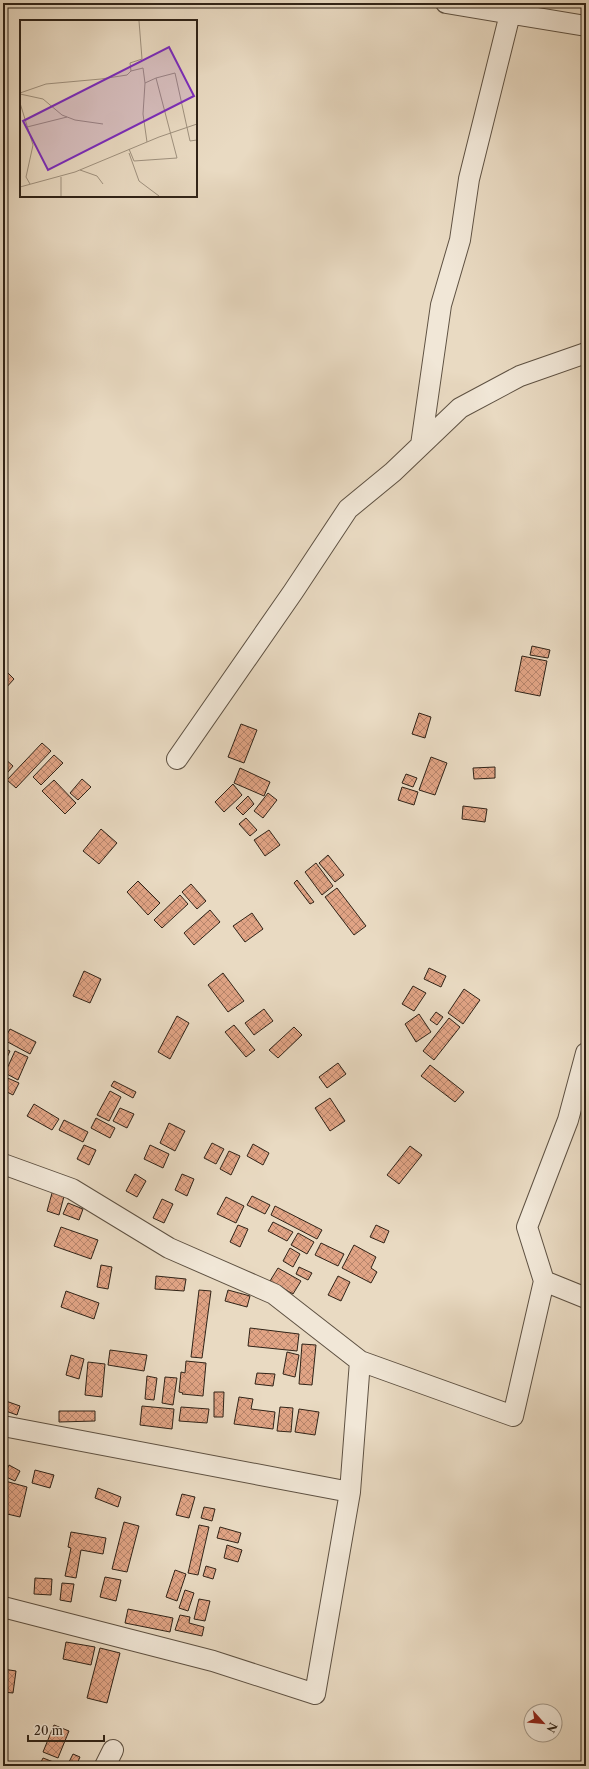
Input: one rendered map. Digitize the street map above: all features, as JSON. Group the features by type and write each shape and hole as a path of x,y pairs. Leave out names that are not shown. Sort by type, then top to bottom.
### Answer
{"street":[{"path":"446,3 586,26"},
{"path":"421,445 441,305 460,240 469,179 510,14"},
{"path":"177,759 293,592 348,509 393,472 460,408 520,376 586,353"},
{"path":"3,1164 72,1189 169,1248 274,1294 360,1361 513,1416 544,1281 526,1227 568,1120 586,1053"},
{"path":"544,1281 586,1298"},
{"path":"3,1607 213,1661 316,1694 350,1492 360,1361"},
{"path":"3,1426 350,1492"}],"building":[{"path":"532,646 550,650 548,658 530,655"},
{"path":"522,656 547,661 540,696 515,691"},
{"path":"3,668 14,679 5,689 3,687"},
{"path":"419,713 431,717 425,738 412,734"},
{"path":"241,724 257,730 244,763 228,757"},
{"path":"42,743 51,751 16,788 7,780"},
{"path":"54,755 63,763 41,785 33,777"},
{"path":"3,757 13,766 3,778"},
{"path":"431,757 447,763 435,795 419,790"},
{"path":"495,767 495,778 474,779 473,768"},
{"path":"240,768 270,782 264,796 234,783"},
{"path":"406,774 417,778 413,787 402,783"},
{"path":"82,779 91,787 78,800 70,793"},
{"path":"54,780 76,803 65,814 42,791"},
{"path":"233,784 242,795 224,812 215,802"},
{"path":"402,787 418,792 414,805 398,800"},
{"path":"268,793 277,800 263,818 254,811"},
{"path":"248,796 254,804 243,815 236,808"},
{"path":"463,806 487,809 485,822 462,819"},
{"path":"246,818 257,830 250,836 239,824"},
{"path":"101,829 117,843 99,864 83,851"},
{"path":"269,830 280,845 265,856 254,840"},
{"path":"328,855 344,875 335,882 319,863"},
{"path":"316,863 333,886 322,895 305,872"},
{"path":"297,880 314,902 310,904 294,883"},
{"path":"138,881 160,903 148,915 127,892"},
{"path":"191,884 206,901 197,909 182,892"},
{"path":"337,888 366,926 354,935 325,897"},
{"path":"180,895 188,904 162,928 154,920"},
{"path":"210,910 220,922 194,945 184,933"},
{"path":"252,913 263,929 245,942 233,926"},
{"path":"429,968 446,976 441,987 424,979"},
{"path":"84,971 101,979 90,1003 73,996"},
{"path":"223,973 244,1001 228,1012 208,985"},
{"path":"413,986 426,993 414,1011 402,1004"},
{"path":"464,989 480,1000 463,1024 448,1013"},
{"path":"264,1009 273,1021 254,1035 245,1023"},
{"path":"436,1012 443,1017 437,1025 430,1020"},
{"path":"419,1014 431,1032 416,1042 405,1024"},
{"path":"177,1016 189,1023 170,1059 158,1052"},
{"path":"449,1018 460,1027 434,1060 423,1051"},
{"path":"234,1025 255,1050 246,1057 225,1032"},
{"path":"294,1027 302,1035 278,1058 269,1050"},
{"path":"10,1029 36,1042 30,1054 4,1040"},
{"path":"3,1048 10,1051 4,1064 3,1064"},
{"path":"15,1051 28,1057 18,1080 5,1073"},
{"path":"338,1063 346,1074 327,1088 319,1077"},
{"path":"430,1065 464,1092 455,1102 421,1076"},
{"path":"3,1076 19,1083 13,1095 3,1090"},
{"path":"114,1081 136,1092 133,1098 111,1086"},
{"path":"110,1091 121,1097 109,1121 97,1115"},
{"path":"330,1098 345,1121 330,1131 315,1108"},
{"path":"34,1104 59,1119 52,1130 27,1116"},
{"path":"120,1108 134,1114 127,1128 113,1121"},
{"path":"96,1118 115,1128 110,1138 91,1128"},
{"path":"64,1120 88,1132 83,1142 59,1130"},
{"path":"169,1123 185,1131 175,1151 160,1143"},
{"path":"212,1143 224,1149 216,1164 204,1158"},
{"path":"253,1144 269,1153 263,1165 247,1156"},
{"path":"84,1145 96,1150 89,1165 77,1159"},
{"path":"150,1145 169,1154 163,1168 144,1159"},
{"path":"410,1146 422,1155 399,1184 387,1175"},
{"path":"229,1151 240,1156 231,1175 220,1169"},
{"path":"135,1174 146,1181 137,1197 126,1191"},
{"path":"182,1174 194,1179 187,1196 175,1190"},
{"path":"54,1186 66,1189 59,1215 47,1211"},
{"path":"252,1196 270,1205 265,1214 247,1205"},
{"path":"226,1197 244,1206 236,1223 217,1214"},
{"path":"162,1199 173,1204 164,1223 153,1218"},
{"path":"68,1203 83,1209 79,1220 63,1214"},
{"path":"275,1206 322,1230 317,1239 271,1215"},
{"path":"273,1222 293,1232 287,1241 268,1231"},
{"path":"238,1225 248,1229 240,1247 230,1242"},
{"path":"376,1225 389,1231 384,1243 370,1237"},
{"path":"61,1227 98,1240 91,1259 54,1246"},
{"path":"298,1233 314,1242 307,1254 291,1245"},
{"path":"321,1243 344,1254 338,1266 315,1255"},
{"path":"354,1245 376,1257 371,1268 377,1272 371,1283 342,1268"},
{"path":"290,1248 300,1254 293,1267 283,1261"},
{"path":"101,1265 112,1267 108,1289 97,1287"},
{"path":"299,1267 312,1273 308,1280 296,1274"},
{"path":"278,1268 301,1281 293,1294 270,1281"},
{"path":"156,1276 186,1279 184,1291 155,1289"},
{"path":"338,1276 350,1282 341,1301 328,1295"},
{"path":"199,1290 211,1291 202,1358 191,1357"},
{"path":"228,1290 250,1296 247,1307 225,1301"},
{"path":"66,1291 99,1303 94,1319 61,1307"},
{"path":"250,1328 299,1334 297,1351 248,1346"},
{"path":"302,1344 316,1345 312,1385 299,1384"},
{"path":"110,1350 147,1355 144,1371 108,1365"},
{"path":"287,1352 299,1355 295,1377 283,1374"},
{"path":"71,1355 84,1359 79,1379 66,1375"},
{"path":"186,1361 206,1363 203,1396 182,1394 183,1393 179,1392 181,1372 185,1373"},
{"path":"88,1362 105,1364 102,1397 85,1395"},
{"path":"257,1373 275,1374 273,1386 255,1384"},
{"path":"147,1376 157,1378 154,1400 145,1399"},
{"path":"165,1377 177,1378 173,1405 162,1403"},
{"path":"214,1392 224,1392 223,1417 214,1417"},
{"path":"239,1397 253,1399 251,1409 275,1412 273,1429 234,1424"},
{"path":"3,1400 20,1406 17,1415 3,1410"},
{"path":"142,1406 174,1409 172,1429 140,1425"},
{"path":"181,1407 209,1409 207,1423 179,1421"},
{"path":"280,1407 293,1408 291,1432 277,1431"},
{"path":"299,1409 319,1412 315,1435 295,1432"},
{"path":"59,1411 95,1411 95,1421 59,1422"},
{"path":"9,1465 20,1471 15,1481 4,1476"},
{"path":"35,1470 54,1475 50,1488 32,1483"},
{"path":"5,1481 27,1487 20,1517 3,1513 3,1489"},
{"path":"98,1488 121,1497 118,1507 95,1498"},
{"path":"182,1494 195,1497 189,1518 176,1515"},
{"path":"204,1507 215,1509 212,1521 201,1518"},
{"path":"124,1522 139,1526 127,1572 112,1569"},
{"path":"199,1525 209,1527 198,1575 188,1573"},
{"path":"220,1527 241,1533 238,1543 217,1538"},
{"path":"71,1532 106,1538 103,1554 81,1550 76,1578 65,1576 71,1548 68,1547"},
{"path":"227,1545 242,1550 238,1562 224,1558"},
{"path":"206,1566 216,1569 213,1579 203,1576"},
{"path":"175,1570 186,1574 177,1601 166,1597"},
{"path":"105,1577 121,1580 116,1601 100,1597"},
{"path":"35,1578 52,1579 51,1595 34,1594"},
{"path":"62,1583 74,1584 71,1602 60,1600"},
{"path":"185,1590 194,1593 188,1611 179,1608"},
{"path":"199,1599 210,1601 205,1621 194,1619"},
{"path":"128,1609 173,1618 170,1632 125,1623"},
{"path":"180,1615 190,1617 189,1623 204,1627 202,1636 175,1630"},
{"path":"66,1642 95,1647 91,1665 63,1659"},
{"path":"100,1648 120,1653 107,1703 87,1698"},
{"path":"3,1669 16,1671 13,1693 3,1692"},
{"path":"54,1725 69,1731 58,1758 43,1752"},
{"path":"73,1754 80,1757 76,1766 68,1764"},
{"path":"43,1758 64,1766 39,1766"}]}
